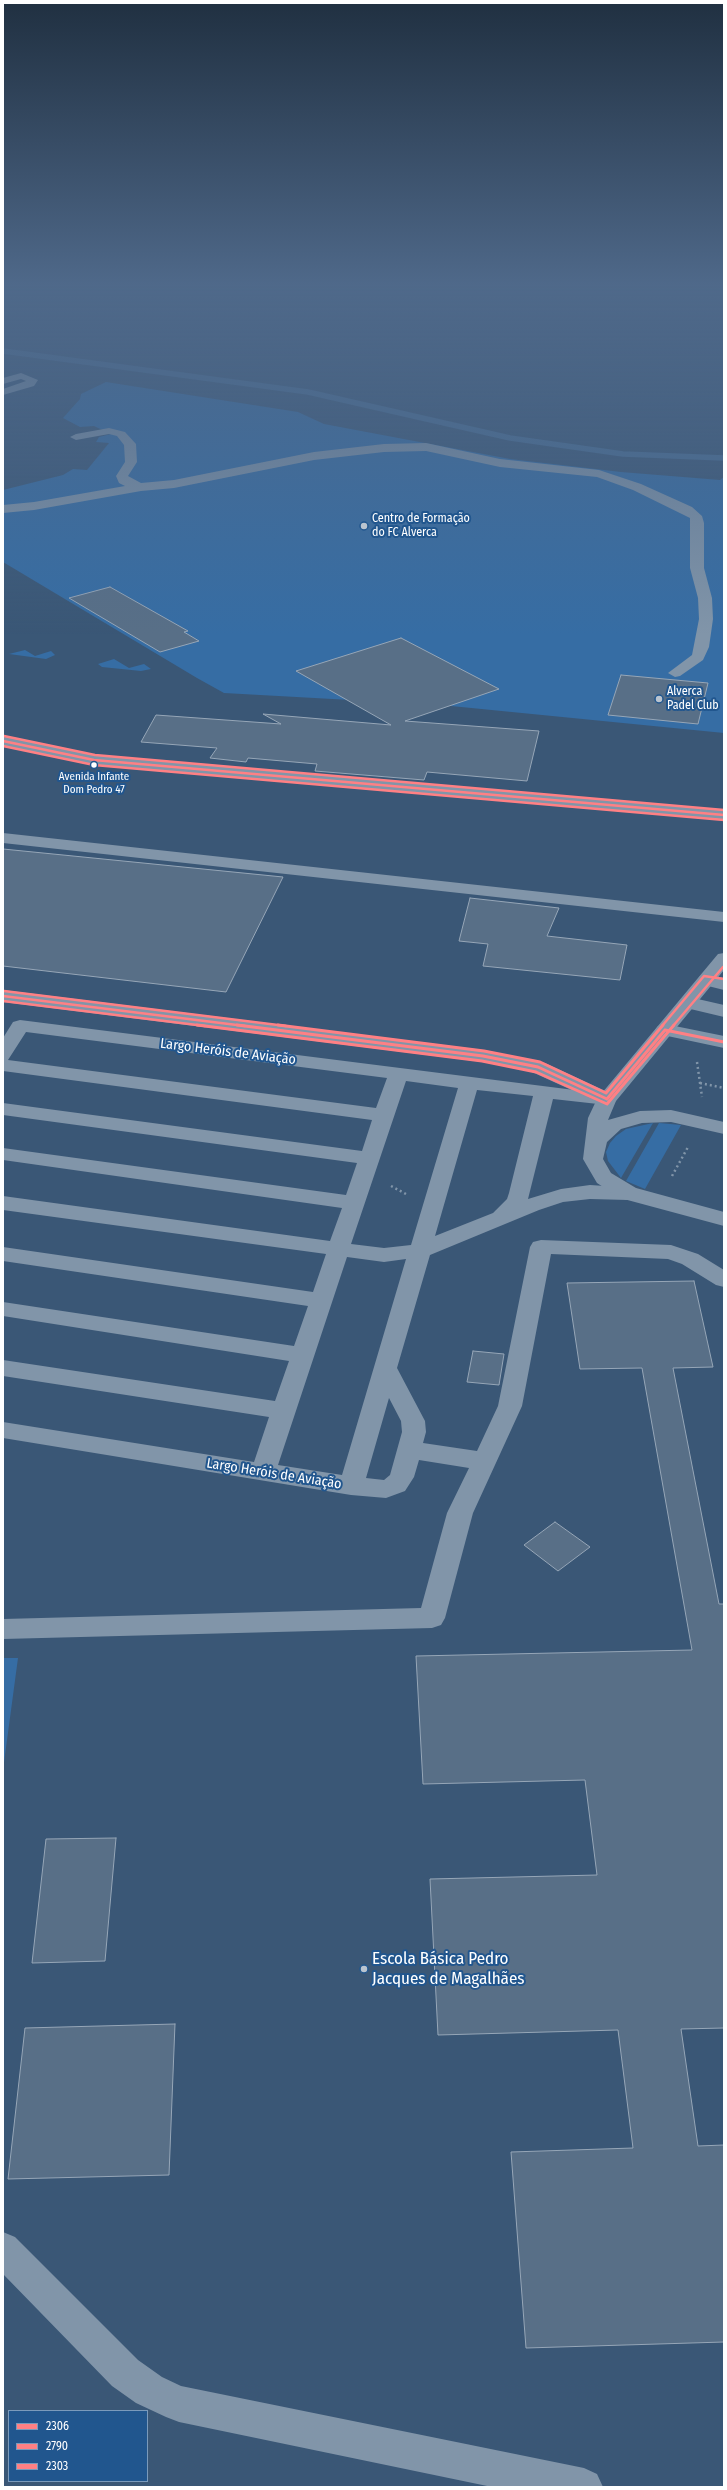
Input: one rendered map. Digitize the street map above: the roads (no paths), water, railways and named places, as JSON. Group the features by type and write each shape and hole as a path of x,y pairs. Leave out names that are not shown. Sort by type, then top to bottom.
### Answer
{"street":[{"path":"76,437 109,431 122,434 130,444 131,452 131,462 122,476 123,480 141,487"},
{"path":"3,509 34,506 141,487 174,484 314,456 408,447 442,449 500,463 580,471 616,479 688,510 696,516 698,523 697,568 705,598 706,619 703,640 698,658 675,674"},
{"path":"4,743 94,760 724,815"},
{"path":"3,838 724,917"},
{"path":"723,961 715,982 689,1003 607,1099 598,1118 593,1149 593,1159 597,1168 615,1186 628,1193 724,1219"},
{"path":"3,996 483,1056 538,1067 607,1099 724,1128"},
{"path":"689,1003 724,1011"},
{"name":"Largo Heróis de Aviação","path":"3,1055 20,1026 544,1093 607,1099"},
{"path":"666,1030 724,1042"},
{"path":"3,1065 384,1115"},
{"path":"263,1472 398,1074"},
{"name":"Largo Heróis de Aviação","path":"3,1430 351,1486 468,1083"},
{"path":"491,1222 510,1209 520,1193 544,1093"},
{"path":"3,1108 370,1158"},
{"path":"593,1149 597,1140 604,1132 626,1120 655,1115 687,1119"},
{"path":"3,1154 354,1203"},
{"path":"3,1203 384,1256 419,1251 531,1205 561,1196 590,1192 628,1193"},
{"path":"3,1629 432,1618 460,1513 510,1406 541,1247 653,1250 671,1252 690,1259 724,1280"},
{"path":"3,1254 321,1301"},
{"path":"3,1309 303,1354"},
{"path":"351,1486 374,1490 386,1489 396,1484 402,1477 414,1432 413,1421 385,1367"},
{"path":"3,1368 283,1411"},
{"path":"409,1450 484,1461"},
{"path":"3,2249 125,2373 149,2390 179,2404 584,2487"}],"waterway":[{"path":"353,402 510,438 623,454 724,458"}],"place":[{"name":"Centro de Formação do FC Alverca","path":"364,526"},
{"name":"Alverca Padel Club","path":"659,699"},
{"name":"Avenida Infante Dom Pedro 47","path":"94,765"},
{"name":"Escola Básica Pedro Jacques de Magalhães","path":"364,1969"}]}
